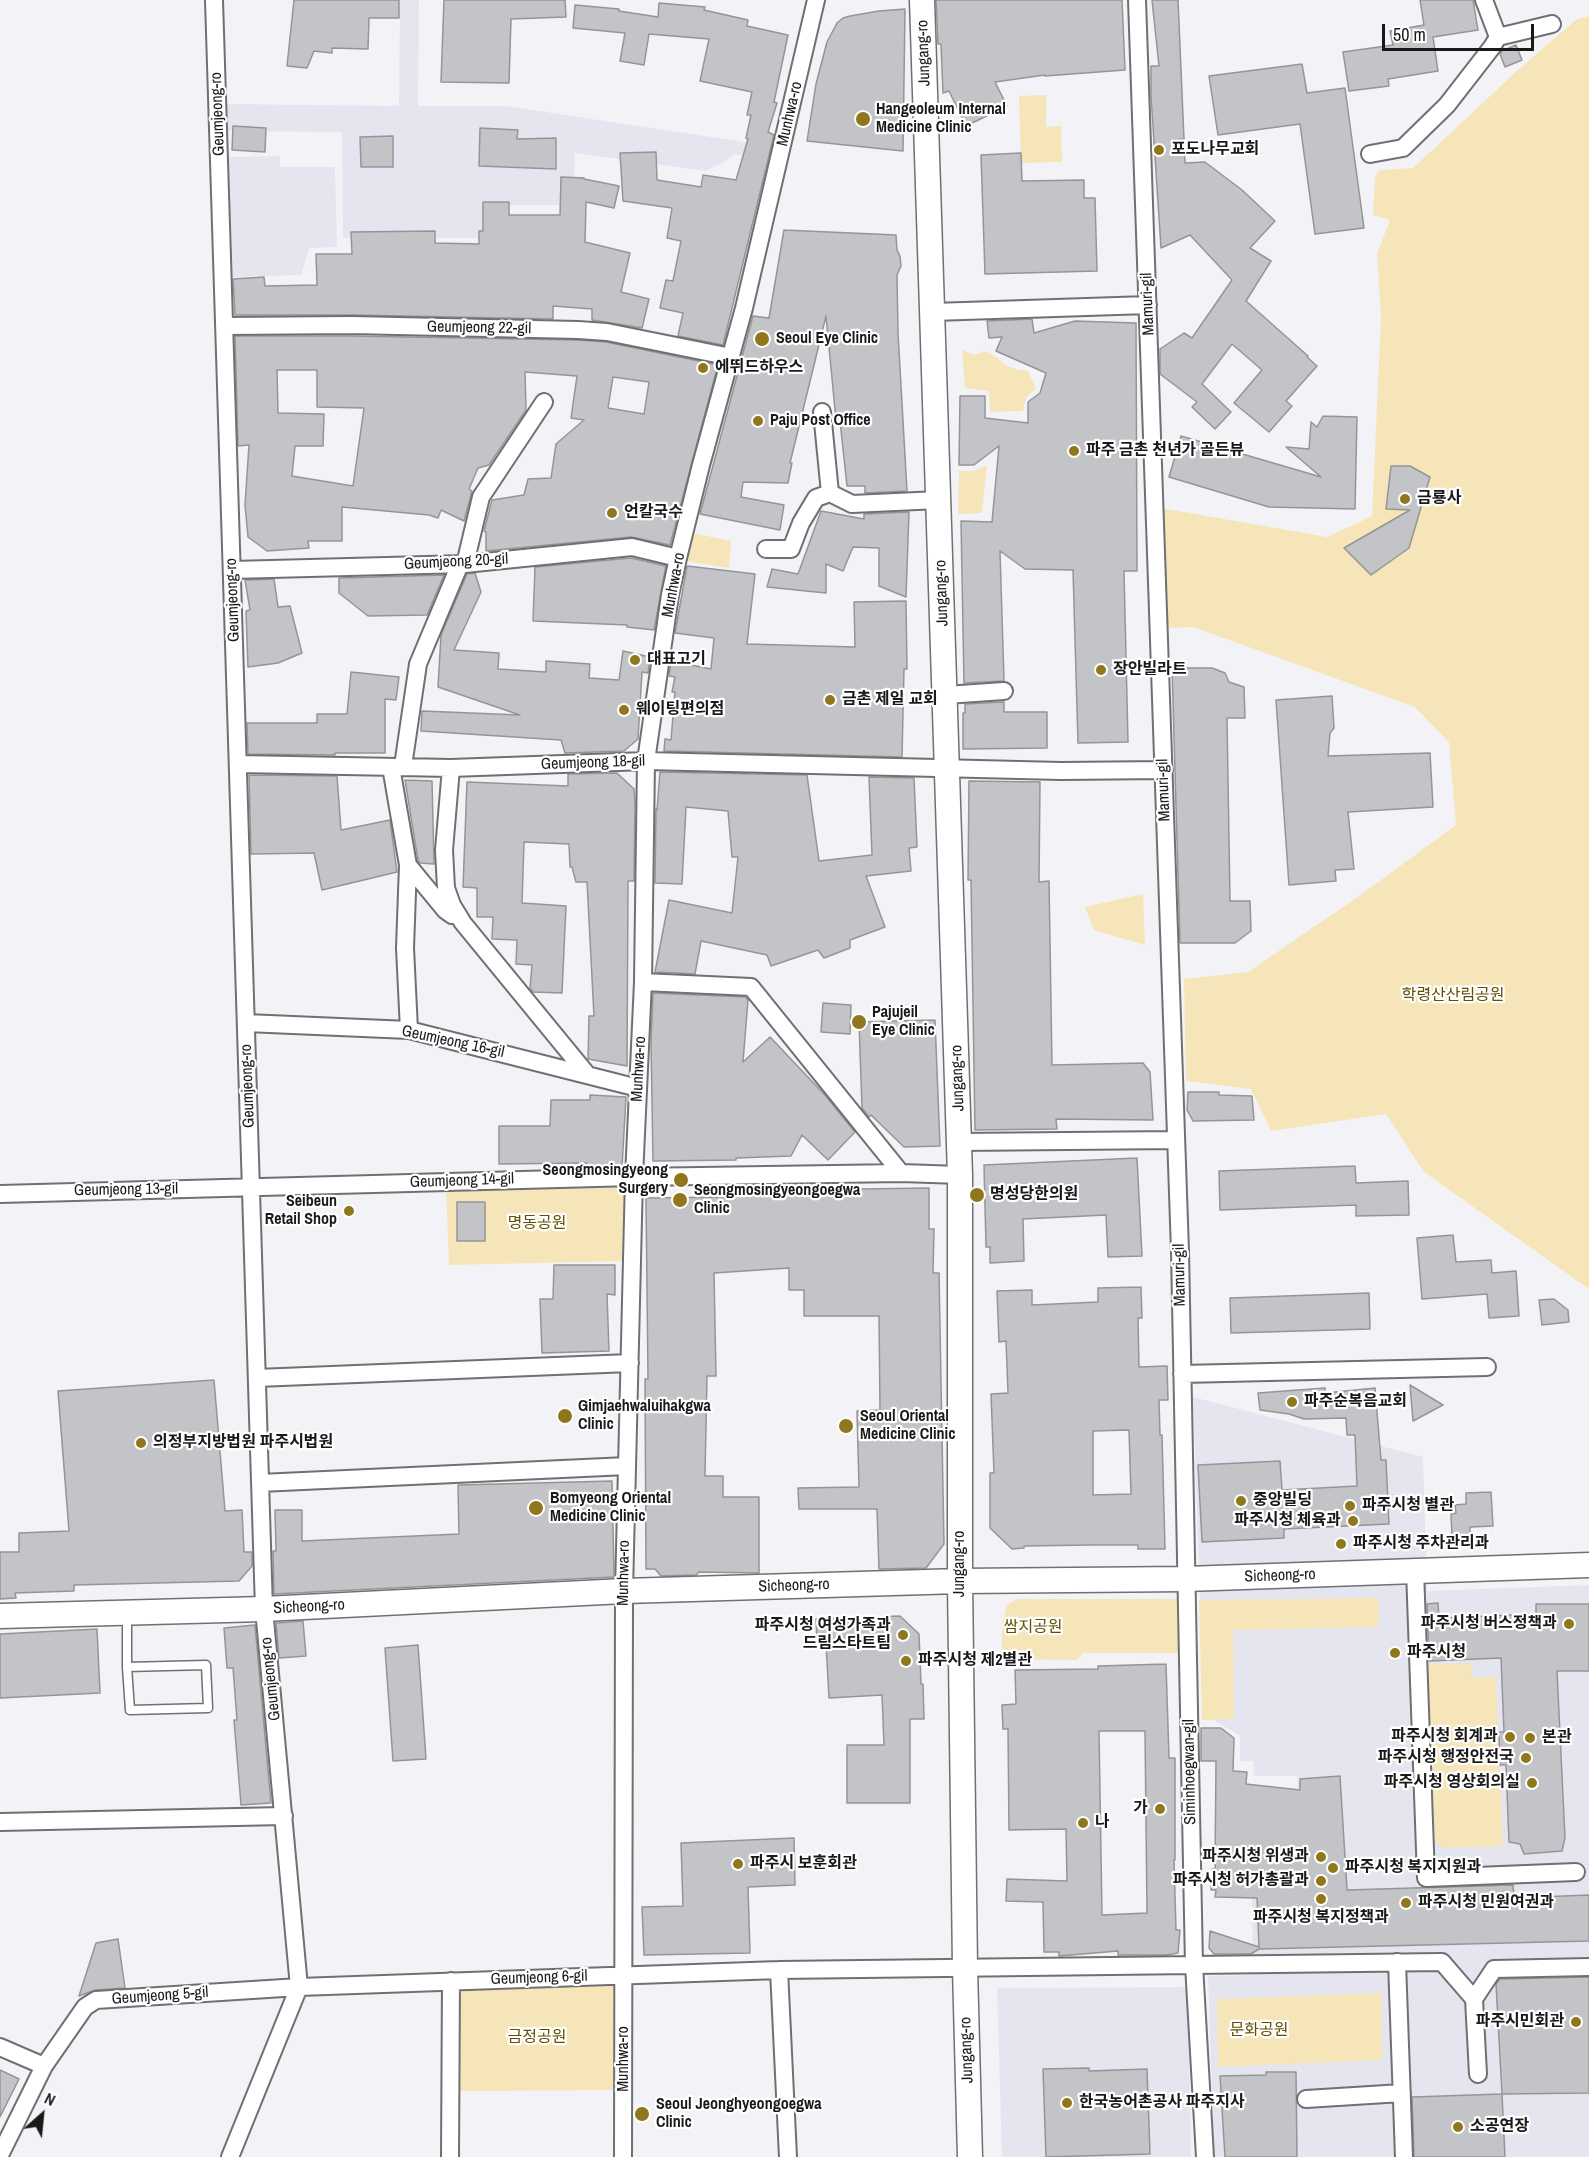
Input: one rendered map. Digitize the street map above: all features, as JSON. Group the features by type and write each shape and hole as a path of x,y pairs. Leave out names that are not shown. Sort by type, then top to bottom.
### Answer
{"main road":[{"name":"Jungang-ro","path":"922,0 960,1175 960,1581 970,2157"},
{"name":"Sicheong-ro","path":"0,1616 264,1609 624,1591 960,1581 1186,1579 1589,1564"}],"street":[{"name":"Geumjeong-ro","path":"214,0 264,1609 299,1987 230,2157"},
{"name":"Munhwa-ro","path":"623,2157 624,1591 634,1177 643,982 646,761 670,595 678,558 731,357 816,0"},
{"name":"Mamuri-gil","path":"1137,0 1176,1140 1186,1579"},
{"path":"1484,0 1498,38"},
{"path":"1370,154 1403,148 1447,105 1498,38 1552,24"},
{"path":"933,312 1148,305"},
{"name":"Geumjeong 22-gil","path":"224,326 352,325 579,330 607,332 731,357"},
{"path":"409,1030 405,948 408,865 397,766 418,664 463,564 481,497 544,402"},
{"path":"822,412 830,493"},
{"path":"766,549 791,549 801,523 816,498 830,493 852,504 939,500"},
{"name":"Geumjeong 20-gil","path":"232,570 463,564 632,547 678,558"},
{"path":"946,695 1004,691"},
{"name":"Geumjeong 18-gil","path":"238,764 451,768 646,761 948,769 1164,770"},
{"path":"451,768 444,850 446,888 452,905 463,923 586,1073"},
{"path":"408,865 445,910 463,923"},
{"path":"643,982 751,987 901,1173"},
{"name":"Geumjeong 16-gil","path":"246,1023 409,1030 638,1088"},
{"path":"959,1142 1176,1140"},
{"name":"Geumjeong 14-gil","path":"251,1187 634,1177 901,1173 960,1175"},
{"name":"Geumjeong 13-gil","path":"0,1194 251,1187"},
{"path":"257,1378 630,1363"},
{"path":"1182,1374 1487,1367"},
{"path":"260,1483 627,1466"},
{"path":"1415,1570 1426,1878 1576,1872"},
{"name":"Siminhoegwan-gil","path":"1186,1579 1194,1965 1205,2157"},
{"path":"0,1822 284,1816"},
{"path":"1397,1962 1404,2157"},
{"name":"Geumjeong 6-gil","path":"299,1987 779,1970 1442,1962 1474,1999"},
{"path":"1478,2074 1474,1999 1494,1969 1589,1967"},
{"path":"779,1970 788,2157"},
{"path":"450,2157 451,1981"},
{"name":"Geumjeong 5-gil","path":"0,2155 44,2067 85,2007 96,2000 299,1987"},
{"path":"0,2048 44,2067"},
{"path":"1306,2098 1402,2093"}],"lane":[{"path":"127,1612 127,1667 130,1710 208,1708 206,1665 127,1667"}],"shaded area":[{"path":"400,0 419,0 418,106 506,106 738,141 776,150 774,161 734,154 706,171 575,153 573,205 490,205 487,238 343,238 342,132 228,131 226,104 399,106"},
{"path":"280,156 280,167 335,167 337,247 309,248 301,275 231,277 229,157"},
{"name":"파주시청","path":"1193,1397 1423,1457 1427,1591 1589,1585 1589,2157 1214,2157 1208,1976 1253,1975 1251,1819 1299,1817 1297,1776 1254,1776 1253,1761 1240,1761 1240,1736 1204,1714"},
{"path":"1188,1987 1191,2157 1002,2157 997,1988"}],"green space":[{"name":"학령산산림공원","path":"1589,16 1589,1289 1424,1172 1386,1114 1271,1131 1251,1089 1186,1081 1184,979 1248,972 1362,894 1456,825 1449,742 1415,707 1193,627 1167,628 1161,508 1327,537 1372,516 1381,318 1377,254 1390,220 1373,215 1375,177 1380,170 1413,168 1518,70 1577,19"},
{"path":"1046,95 1046,127 1061,126 1062,162 1021,163 1019,96"},
{"path":"962,350 974,355 986,351 1004,364 1018,370 1028,371 1036,389 1026,397 1023,411 990,412 989,391 965,388"},
{"path":"987,465 982,513 958,514 959,471 974,471"},
{"path":"692,533 731,541 729,568 686,561"},
{"path":"1143,894 1145,945 1094,930 1085,907"},
{"name":"명동공원","path":"625,1183 627,1261 449,1265 446,1187"},
{"path":"1379,1598 1379,1627 1233,1630 1234,1719 1202,1720 1199,1600"},
{"name":"쌈지공원","path":"1017,1599 1178,1599 1178,1653 1083,1653 1077,1660 1002,1659 1002,1624 1007,1605"},
{"path":"1471,1663 1472,1678 1496,1677 1503,1846 1441,1848 1432,1837 1424,1665"},
{"name":"금정공원","path":"617,1985 618,2090 457,2091 456,1987"},
{"name":"문화공원","path":"1382,1993 1382,2060 1218,2067 1217,1999"}],"building":[{"path":"294,0 399,0 399,18 369,18 368,49 332,48 332,53 314,51 307,68 287,66"},
{"path":"444,0 565,0 566,17 511,19 509,83 441,82"},
{"path":"936,0 1122,0 1125,70 1045,75 995,82 1007,106 966,126 949,91 943,93"},
{"path":"1152,0 1178,0 1184,139 1174,140 1184,147 1185,163 1205,162 1242,190 1275,221 1250,248 1271,261 1246,301 1317,366 1286,401 1292,406 1269,432 1234,403 1262,370 1232,344 1202,384 1231,412 1215,429 1192,407 1197,402 1160,374 1160,349 1184,333 1192,338 1232,280 1190,235 1161,248 1151,96 1151,66 1159,66"},
{"path":"1420,0 1473,0 1478,30 1433,37 1438,71 1388,79 1389,86 1349,91 1343,52 1393,45 1390,31 1424,25"},
{"path":"659,3 705,7 704,10 748,20 747,26 788,35 774,102 777,103 768,132 774,135 723,345 678,336 683,313 660,308 666,280 673,281 681,241 667,238 672,208 623,201 620,153 656,152 657,180 701,187 703,175 736,180 748,139 746,138 751,115 747,115 752,92 700,81 709,39 649,34 644,65 620,61 625,33 573,28 575,5 619,9 619,11 658,17"},
{"path":"905,9 903,151 807,141 816,84 827,42 837,23 850,16"},
{"path":"1516,45 1522,60 1505,67 1500,54"},
{"path":"1302,64 1307,93 1345,88 1364,228 1315,234 1300,124 1218,135 1209,76"},
{"path":"233,126 266,128 265,152 232,150"},
{"path":"480,128 518,130 517,139 556,138 556,169 479,166"},
{"path":"393,136 393,167 361,167 360,137"},
{"path":"1021,153 1022,181 1084,180 1084,198 1095,198 1097,271 985,274 981,155"},
{"path":"561,177 584,178 619,186 614,208 586,202 585,242 630,253 621,292 649,299 642,328 592,320 592,309 553,306 553,319 235,315 233,279 264,277 265,286 317,285 316,254 352,254 351,232 435,231 435,243 479,244 479,231 483,231 483,202 509,202 509,215 560,215"},
{"path":"784,230 896,235 901,266 897,275 898,333 907,491 865,493 865,486 847,486 840,421 836,420 826,316 790,463 792,463 788,483 743,482 741,497 784,505 780,530 700,514 753,316 769,318"},
{"path":"1032,319 1034,333 1075,321 1136,323 1137,571 1124,571 1128,742 1078,743 1073,570 1025,569 1000,551 1004,681 964,683 961,521 992,522 999,446 974,465 959,465 960,396 985,396 985,418 1028,423 1028,402 1040,393 1046,373 996,351 1002,337 989,338 987,321"},
{"path":"235,336 578,340 606,342 718,365 670,545 631,537 486,551 486,532 484,531 492,500 524,495 528,479 551,478 556,444 584,420 571,418 577,376 525,372 526,410 489,465 478,468 469,489 472,491 464,521 441,510 438,518 429,515 342,507 342,541 308,541 309,548 267,551 248,537 245,505 249,445 238,446","holes":["277,370 317,370 317,407 364,408 353,486 292,476 295,446 323,446 324,414 278,413","613,377 649,382 644,414 608,408"]},
{"path":"1323,416 1357,417 1355,509 1269,507 1169,477 1181,436 1321,477 1286,447 1309,449 1311,422 1317,427"},
{"name":"금룡사","path":"1391,466 1410,466 1430,477 1409,548 1371,575 1344,548 1410,510 1386,509"},
{"path":"821,511 864,519 864,514 909,512 906,597 879,586 879,548 853,547 843,571 826,564 826,593 767,587 772,569 798,574"},
{"path":"631,558 666,566 654,630 627,627 627,625 533,621 535,567"},
{"path":"687,566 755,574 747,644 855,647 854,602 906,601 907,669 904,669 902,757 664,751 665,739 671,740 675,692 672,692 675,677 669,676 671,661 711,669 714,638 675,633"},
{"path":"475,573 481,592 454,650 499,653 498,669 546,672 546,661 590,664 589,678 619,680 623,651 650,657 648,673 642,672 638,739 624,751 565,753 561,740 421,731 422,711 520,715 438,687 441,635 467,574"},
{"path":"444,575 427,615 368,616 339,593 339,578"},
{"path":"274,579 278,607 290,606 302,653 278,663 248,667 246,611 250,610 245,580"},
{"path":"1172,668 1212,668 1225,673 1229,682 1244,687 1245,718 1227,718 1230,901 1250,901 1251,931 1235,943 1180,943"},
{"path":"351,672 399,677 396,700 385,699 385,753 248,754 247,723 317,723 317,714 347,714"},
{"path":"1332,696 1334,728 1330,733 1328,756 1430,753 1433,807 1348,812 1354,869 1335,870 1336,881 1289,885 1276,700"},
{"path":"1004,702 1004,712 1047,712 1047,748 963,749 965,704"},
{"path":"660,772 807,775 819,861 872,855 869,777 914,778 917,847 909,848 911,871 866,876 885,927 850,940 850,948 824,958 818,950 771,966 767,955 701,941 695,974 655,972 669,900 732,913 738,857 732,857 728,811 686,807 682,884 655,883 656,809"},
{"path":"617,773 634,789 635,802 634,881 628,881 627,1066 588,1059 589,1016 594,1016 587,882 576,882 572,867 570,867 569,844 524,842 522,903 566,906 562,993 533,992 530,988 532,965 516,964 517,940 492,939 493,917 477,917 477,888 463,887 467,782 568,786 568,774"},
{"path":"249,775 337,776 341,830 390,820 397,872 322,890 314,853 251,854"},
{"path":"405,780 432,781 434,864 420,863 418,860"},
{"path":"969,781 1040,782 1039,882 1049,881 1052,1065 1143,1063 1150,1072 1153,1120 1056,1119 1057,1129 975,1130 971,880 968,880"},
{"path":"653,993 746,997 748,1000 743,1062 770,1037 824,1094 855,1132 828,1160 802,1135 791,1156 736,1158 736,1160 653,1161 651,1042"},
{"path":"823,1003 851,1005 850,1034 821,1032"},
{"path":"935,1020 940,1146 904,1147 871,1115 869,1117 862,1108 859,1022"},
{"path":"1188,1092 1219,1092 1219,1095 1252,1096 1254,1120 1193,1121 1187,1110"},
{"path":"590,1095 626,1097 622,1167 587,1165 587,1163 499,1164 499,1126 550,1126 551,1100 590,1100"},
{"path":"1137,1158 1142,1256 1108,1257 1106,1215 1023,1219 1024,1261 990,1263 990,1247 986,1247 984,1165"},
{"path":"1355,1166 1356,1183 1408,1181 1409,1215 1356,1216 1356,1205 1220,1210 1219,1171"},
{"path":"929,1188 929,1229 934,1229 933,1273 939,1273 944,1544 926,1568 879,1569 877,1509 799,1509 798,1488 859,1487 857,1411 880,1410 879,1316 804,1316 804,1290 789,1290 789,1268 714,1273 716,1376 707,1376 705,1476 723,1476 723,1497 759,1497 759,1573 699,1572 696,1575 661,1576 655,1569 646,1569 645,1379 648,1379 646,1198 736,1197 737,1192 793,1190"},
{"path":"457,1202 485,1202 485,1241 457,1241"},
{"path":"1453,1235 1456,1262 1491,1260 1492,1273 1516,1271 1519,1316 1489,1318 1487,1294 1422,1299 1417,1238"},
{"path":"554,1265 615,1265 615,1295 607,1294 609,1351 542,1353 540,1299 553,1299"},
{"path":"1141,1287 1142,1318 1138,1318 1139,1367 1167,1366 1168,1400 1159,1400 1165,1549 1138,1549 1138,1545 1091,1545 1024,1546 1024,1548 1012,1549 990,1528 990,1473 994,1473 991,1394 1008,1393 1006,1341 999,1342 997,1291 1032,1290 1032,1305 1098,1302 1098,1288","holes":["1129,1430 1131,1494 1093,1495 1093,1431"]},
{"path":"1369,1293 1370,1329 1231,1333 1230,1298"},
{"path":"1554,1299 1568,1310 1569,1322 1542,1325 1539,1300"},
{"path":"214,1380 225,1511 242,1510 244,1552 252,1552 252,1566 239,1581 74,1585 74,1591 15,1593 16,1598 0,1599 0,1552 19,1552 19,1533 69,1531 58,1391"},
{"path":"1410,1385 1443,1405 1413,1421"},
{"path":"1325,1388 1325,1393 1375,1388 1381,1460 1386,1460 1389,1524 1284,1529 1284,1538 1202,1542 1198,1465 1280,1461 1282,1490 1357,1486 1355,1435 1347,1435 1346,1418 1304,1419 1289,1414 1260,1410 1258,1393"},
{"path":"612,1481 614,1577 274,1594 275,1510 302,1510 302,1541 459,1534 458,1485"},
{"path":"1491,1492 1493,1526 1470,1527 1470,1536 1452,1537 1451,1514 1456,1513 1455,1505 1466,1504 1466,1493"},
{"path":"1438,1603 1439,1618 1536,1614 1536,1604 1589,1604 1589,1671 1557,1671 1565,1838 1562,1851 1524,1854 1520,1844 1509,1842 1506,1765 1500,1765 1499,1732 1504,1732 1501,1658 1429,1661 1427,1604"},
{"path":"900,1616 919,1634 921,1684 923,1684 924,1719 910,1719 910,1803 847,1803 847,1745 884,1745 882,1695 829,1698 826,1643 817,1643 816,1619"},
{"path":"303,1621 306,1656 279,1658 276,1623"},
{"path":"255,1625 271,1803 241,1805 234,1720 237,1720 233,1668 227,1668 224,1628"},
{"path":"97,1629 100,1693 0,1698 0,1634"},
{"path":"418,1645 426,1759 393,1761 385,1648"},
{"path":"1166,1664 1169,1758 1175,1758 1174,1860 1176,1930 1180,1930 1178,1953 1118,1955 1118,1951 1059,1956 1059,1952 1044,1952 1043,1902 1006,1901 1007,1879 1067,1881 1066,1829 1009,1830 1008,1729 1003,1729 1002,1705 1016,1704 1015,1670 1098,1669 1098,1666","holes":["1099,1731 1145,1731 1147,1913 1102,1915"]},
{"path":"1201,1728 1221,1728 1234,1738 1233,1771 1247,1772 1246,1784 1300,1790 1300,1779 1340,1776 1347,1890 1513,1885 1514,1898 1589,1895 1589,1941 1259,1949 1251,1954 1214,1954 1209,1948 1210,1931 1259,1947 1257,1898 1215,1897 1216,1890 1211,1890 1212,1869 1215,1870 1216,1761 1201,1761"},
{"path":"794,1838 795,1885 748,1887 750,1953 644,1955 642,1907 683,1906 681,1843"},
{"path":"118,1939 125,1988 95,1990 79,1996 96,1943"},
{"path":"1589,1977 1589,2093 1502,2094 1496,1984 1500,1979"},
{"name":"한국농어촌공사 파주지사","path":"1089,2068 1089,2071 1147,2069 1150,2154 1046,2157 1043,2069"},
{"path":"0,2070 19,2079 0,2117"},
{"path":"1266,2072 1296,2072 1297,2157 1225,2157 1220,2076 1266,2075"},
{"name":"소공연장","path":"1502,2094 1505,2157 1414,2157 1412,2097"}],"place":[{"name":"Hangeoleum Internal Medicine Clinic","path":"863,119"},
{"name":"포도나무교회","path":"1159,150"},
{"name":"Seoul Eye Clinic","path":"762,339"},
{"name":"에뛰드하우스","path":"703,368"},
{"name":"Paju Post Office","path":"758,421"},
{"name":"파주 금촌 천년가 골든뷰","path":"1074,451"},
{"name":"금룡사","path":"1405,499"},
{"name":"언칼국수","path":"612,513"},
{"name":"대표고기","path":"635,660"},
{"name":"장안빌라트","path":"1101,670"},
{"name":"금촌 제일 교회","path":"830,700"},
{"name":"웨이팅편의점","path":"624,710"},
{"name":"Pajujeil Eye Clinic","path":"859,1022"},
{"name":"Seongmosingyeong Surgery","path":"681,1180"},
{"name":"명성당한의원","path":"977,1195"},
{"name":"Seongmosingyeongoegwa Clinic","path":"680,1200"},
{"name":"Seibeun Retail Shop","path":"349,1211"},
{"name":"파주순복음교회","path":"1292,1402"},
{"name":"Gimjaehwaluihakgwa Clinic","path":"565,1416"},
{"name":"Seoul Oriental Medicine Clinic","path":"846,1426"},
{"name":"의정부지방법원 파주시법원","path":"141,1443"},
{"name":"중앙빌딩","path":"1241,1501"},
{"name":"파주시청 별관","path":"1350,1506"},
{"name":"Bomyeong Oriental Medicine Clinic","path":"536,1508"},
{"name":"파주시청 체육과","path":"1353,1521"},
{"name":"파주시청 주차관리과","path":"1341,1544"},
{"name":"파주시청 버스정책과","path":"1569,1624"},
{"name":"파주시청 여성가족과 드림스타트팀","path":"903,1635"},
{"name":"파주시청","path":"1395,1653"},
{"name":"파주시청 제2별관","path":"906,1661"},
{"name":"파주시청 회계과","path":"1510,1737"},
{"name":"본관","path":"1530,1738"},
{"name":"파주시청 행정안전국","path":"1526,1758"},
{"name":"파주시청 영상회의실","path":"1532,1783"},
{"name":"가","path":"1160,1809"},
{"name":"나","path":"1083,1823"},
{"name":"파주시청 위생과","path":"1321,1857"},
{"name":"파주시 보훈회관","path":"738,1864"},
{"name":"파주시청 복지지원과","path":"1333,1868"},
{"name":"파주시청 허가총괄과","path":"1321,1881"},
{"name":"파주시청 복지정책과","path":"1321,1899"},
{"name":"파주시청 민원여권과","path":"1406,1903"},
{"name":"파주시민회관","path":"1576,2022"},
{"name":"한국농어촌공사 파주지사","path":"1067,2103"},
{"name":"Seoul Jeonghyeongoegwa Clinic","path":"642,2114"},
{"name":"소공연장","path":"1458,2127"}]}
